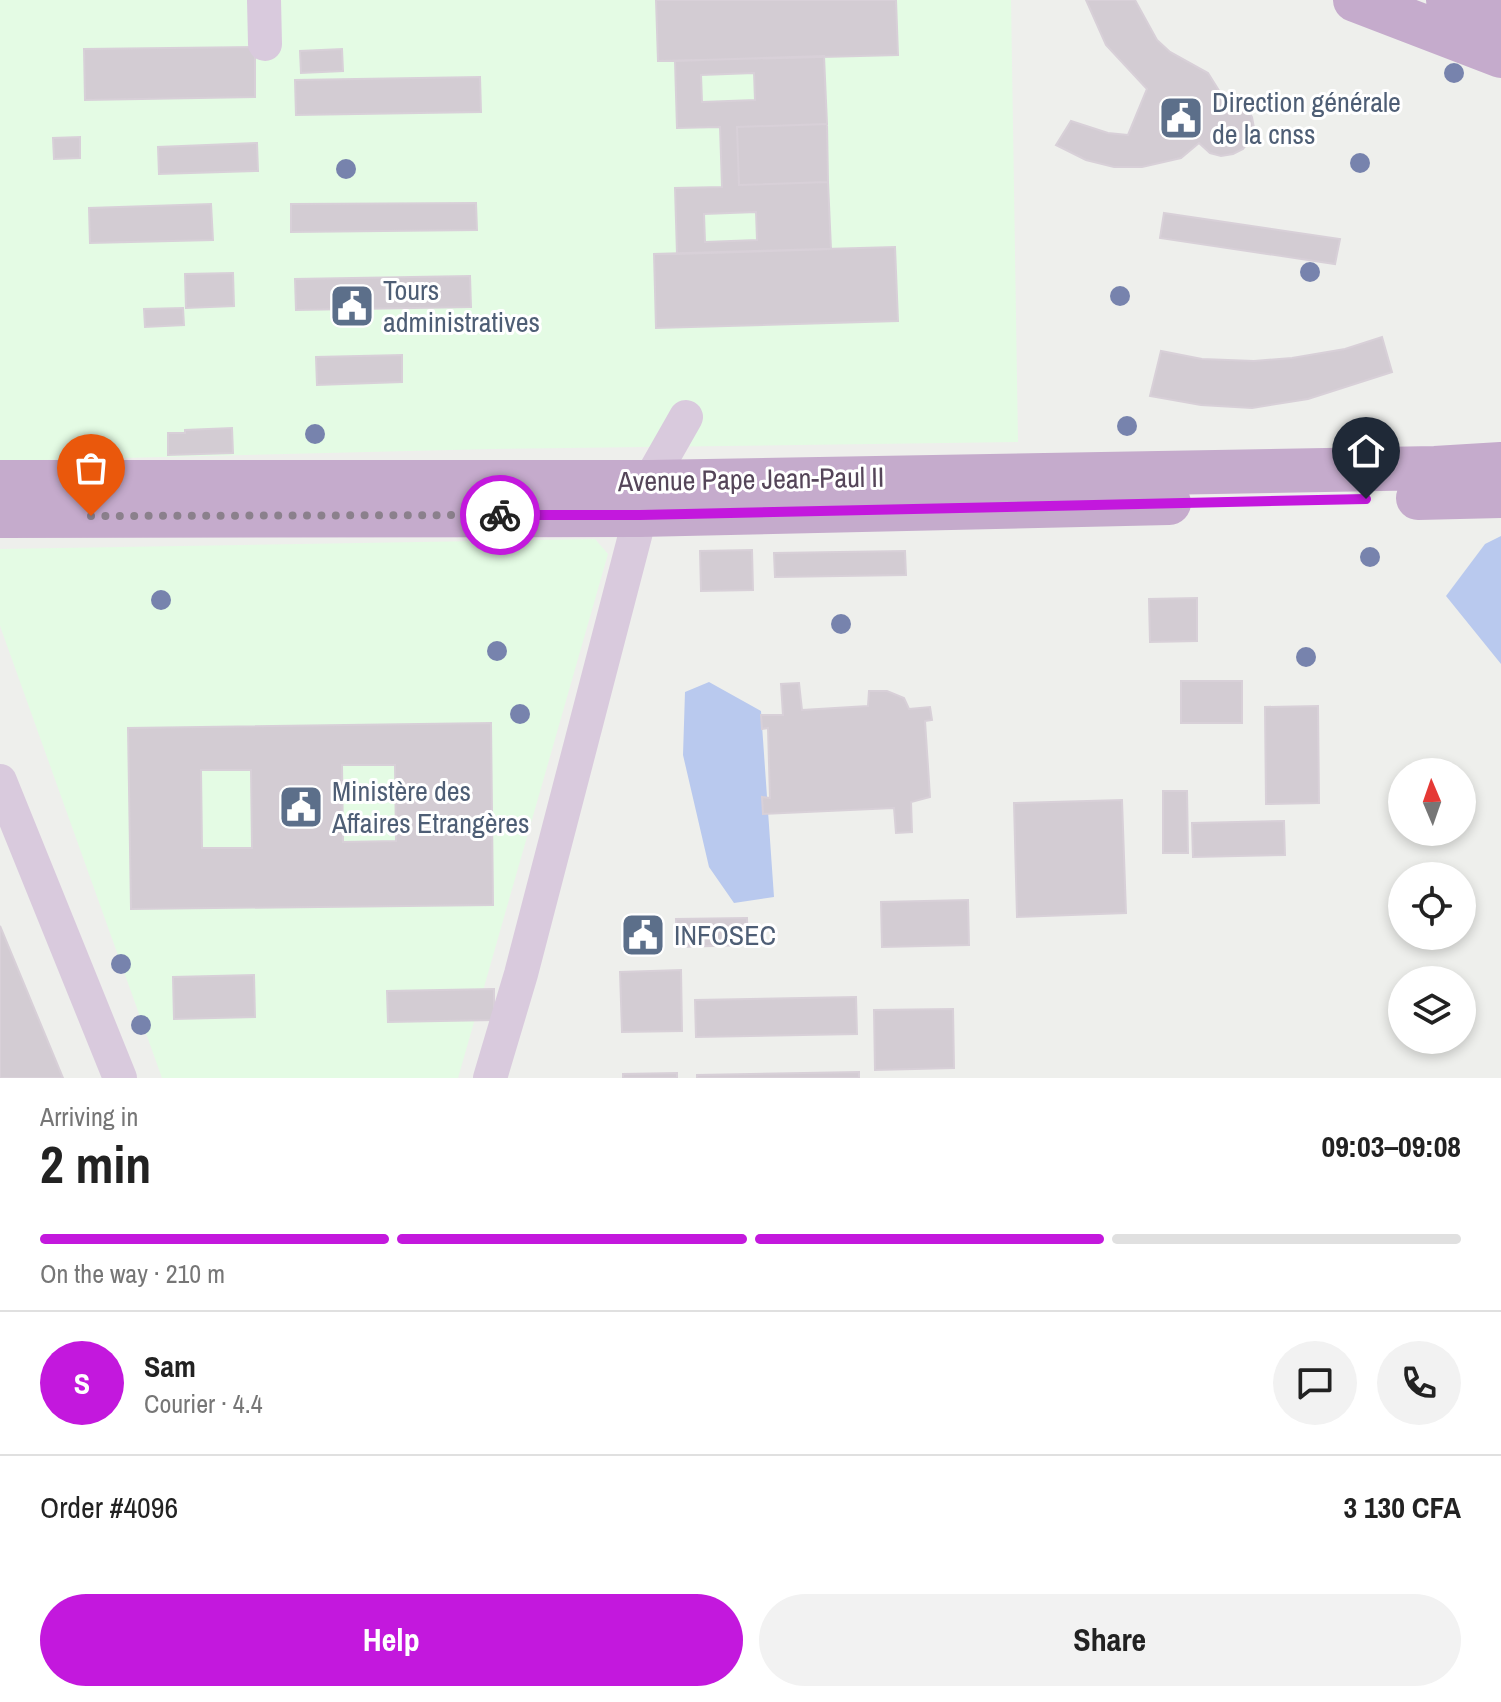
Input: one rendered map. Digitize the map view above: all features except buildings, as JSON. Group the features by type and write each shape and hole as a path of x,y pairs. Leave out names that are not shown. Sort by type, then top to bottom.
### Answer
{"main road":[{"path":"1355,0 1501,56"},
{"path":"1448,0 1501,21"},
{"name":"Avenue Pape Jean-Paul II","path":"0,516 644,498 1501,464"},
{"name":"Avenue Pape Jean-Paul II","path":"0,482 644,498 1501,496"}],"street":[{"path":"264,0 265,44"},
{"path":"490,1078 521,974 644,498 686,417"},
{"path":"0,781 120,1078"}],"shaded area":[{"path":"0,0 1011,0 1018,442 492,449 0,461"},
{"path":"1501,536 1501,664 1446,596 1485,544"},
{"path":"595,539 608,554 458,1078 162,1078 0,626 0,549"},
{"path":"709,682 761,711 774,897 734,903 709,867 683,755 685,692"}],"way so far":[{"path":"91,516 500,515"}],"place":[{"name":"Direction générale de la cnss","path":"1181,118"},
{"name":"Tours administratives","path":"352,306"},
{"name":"Ministère des Affaires Etrangères","path":"301,807"},
{"name":"INFOSEC","path":"643,935"}],"route":[{"path":"500,515 640,515 1366,499"}]}
